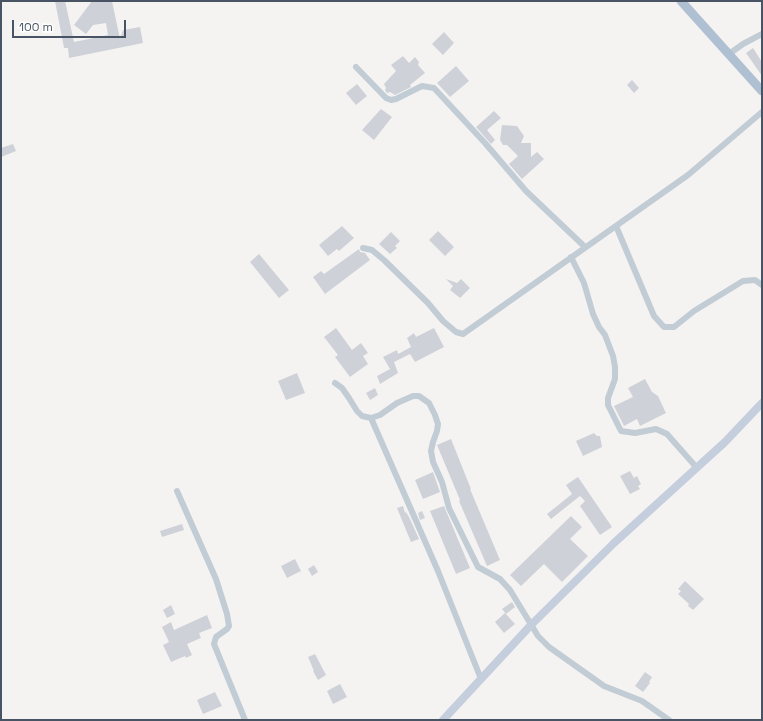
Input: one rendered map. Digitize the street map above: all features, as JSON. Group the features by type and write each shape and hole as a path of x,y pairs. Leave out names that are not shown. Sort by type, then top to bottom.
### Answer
{"main road":[{"path":"682,1 762,91"}],"street":[{"path":"729,54 743,44 762,34"},
{"path":"356,67 386,98 391,100 422,86 434,88 485,143 526,191 585,247"},
{"path":"363,248 372,250 384,260 428,303 443,321 460,334 463,334 688,175 762,112"},
{"path":"616,226 654,316 664,327 674,327 694,311 743,281 755,280 762,284"},
{"path":"571,257 584,283 593,314 599,327 605,335 613,356 615,379 608,398 608,405 621,431 635,434 656,429 667,434 697,468"},
{"path":"336,383 342,388 362,416 371,418 380,415 397,403 413,396 419,396 428,404 435,415 438,424 431,452 433,462 442,482 449,508 478,567 500,579 522,608 538,636 549,647 604,686 642,701 669,720"},
{"path":"443,720 531,625 614,544 725,442 762,403"},
{"path":"371,418 438,571 481,679"},
{"path":"177,492 216,579 227,614 229,626 216,637 214,644 245,720"}],"building":[{"path":"55,1 65,1 74,42 108,35 106,23 93,25 86,34 74,25 92,1 112,1 120,39 123,30 140,27 143,43 69,58 68,48 64,48"},
{"path":"444,32 454,43 443,55 432,44"},
{"path":"753,48 762,62 762,76 746,53"},
{"path":"403,56 409,63 415,57 419,62 418,65 425,73 410,85 411,87 395,95 390,92 387,93 384,84 396,71 391,65"},
{"path":"456,66 469,81 450,97 437,83"},
{"path":"632,80 639,88 634,93 627,85"},
{"path":"357,84 367,96 356,105 346,93"},
{"path":"381,109 392,117 374,140 362,130"},
{"path":"494,111 501,118 487,130 495,140 491,144 476,127"},
{"path":"502,125 517,126 524,136 521,143 531,143 531,157 537,152 544,159 522,179 509,164 518,156 507,145 503,145 500,140"},
{"path":"13,144 16,151 1,157 1,148"},
{"path":"342,226 354,238 339,251 337,249 328,256 319,245"},
{"path":"438,231 454,247 445,256 429,240"},
{"path":"391,232 400,241 395,246 397,248 390,254 379,244"},
{"path":"359,249 360,252 365,253 370,260 325,294 313,277 321,271 324,274"},
{"path":"259,254 289,290 279,298 250,262"},
{"path":"446,279 457,283 461,279 470,288 460,298 450,290 453,286"},
{"path":"336,328 352,350 361,343 368,353 363,356 368,364 350,377 335,357 338,355 324,337"},
{"path":"434,328 444,347 415,362 410,354 394,362 398,373 380,384 377,376 390,369 383,357 397,350 398,354 411,347 407,338 414,333 416,337"},
{"path":"297,373 305,393 286,400 278,381"},
{"path":"645,379 652,392 658,396 666,413 640,426 637,419 624,426 614,406 633,397 628,388"},
{"path":"375,388 378,395 370,400 366,393"},
{"path":"594,433 597,436 600,436 602,447 583,456 576,441"},
{"path":"451,439 500,560 487,566 437,445"},
{"path":"630,471 634,478 637,476 641,484 638,486 640,489 630,494 620,476"},
{"path":"433,472 440,492 423,499 415,480"},
{"path":"578,477 612,527 600,535 580,506 585,501 580,496 551,519 547,514 572,494 566,485"},
{"path":"403,506 405,513 406,512 409,517 419,539 411,542 397,508"},
{"path":"444,506 470,568 456,574 430,511"},
{"path":"422,511 425,518 420,520 418,513"},
{"path":"571,516 582,527 570,539 588,556 562,582 544,564 521,586 510,575"},
{"path":"182,524 184,530 162,537 160,531"},
{"path":"295,559 301,571 287,578 281,566"},
{"path":"314,565 318,572 312,576 308,569"},
{"path":"685,581 704,599 693,610 678,594 681,591 678,589"},
{"path":"512,602 515,607 506,614 502,609"},
{"path":"171,605 175,614 167,618 163,610"},
{"path":"505,613 515,624 504,633 495,622"},
{"path":"207,615 212,628 199,633 201,638 187,644 192,655 186,658 185,656 171,662 163,645 169,642 162,627 171,622 174,630"},
{"path":"315,654 326,675 318,680 308,657"},
{"path":"645,672 652,677 649,682 650,683 643,692 635,686"},
{"path":"340,684 347,697 333,704 327,691"},
{"path":"215,692 222,706 203,714 197,700"}]}
